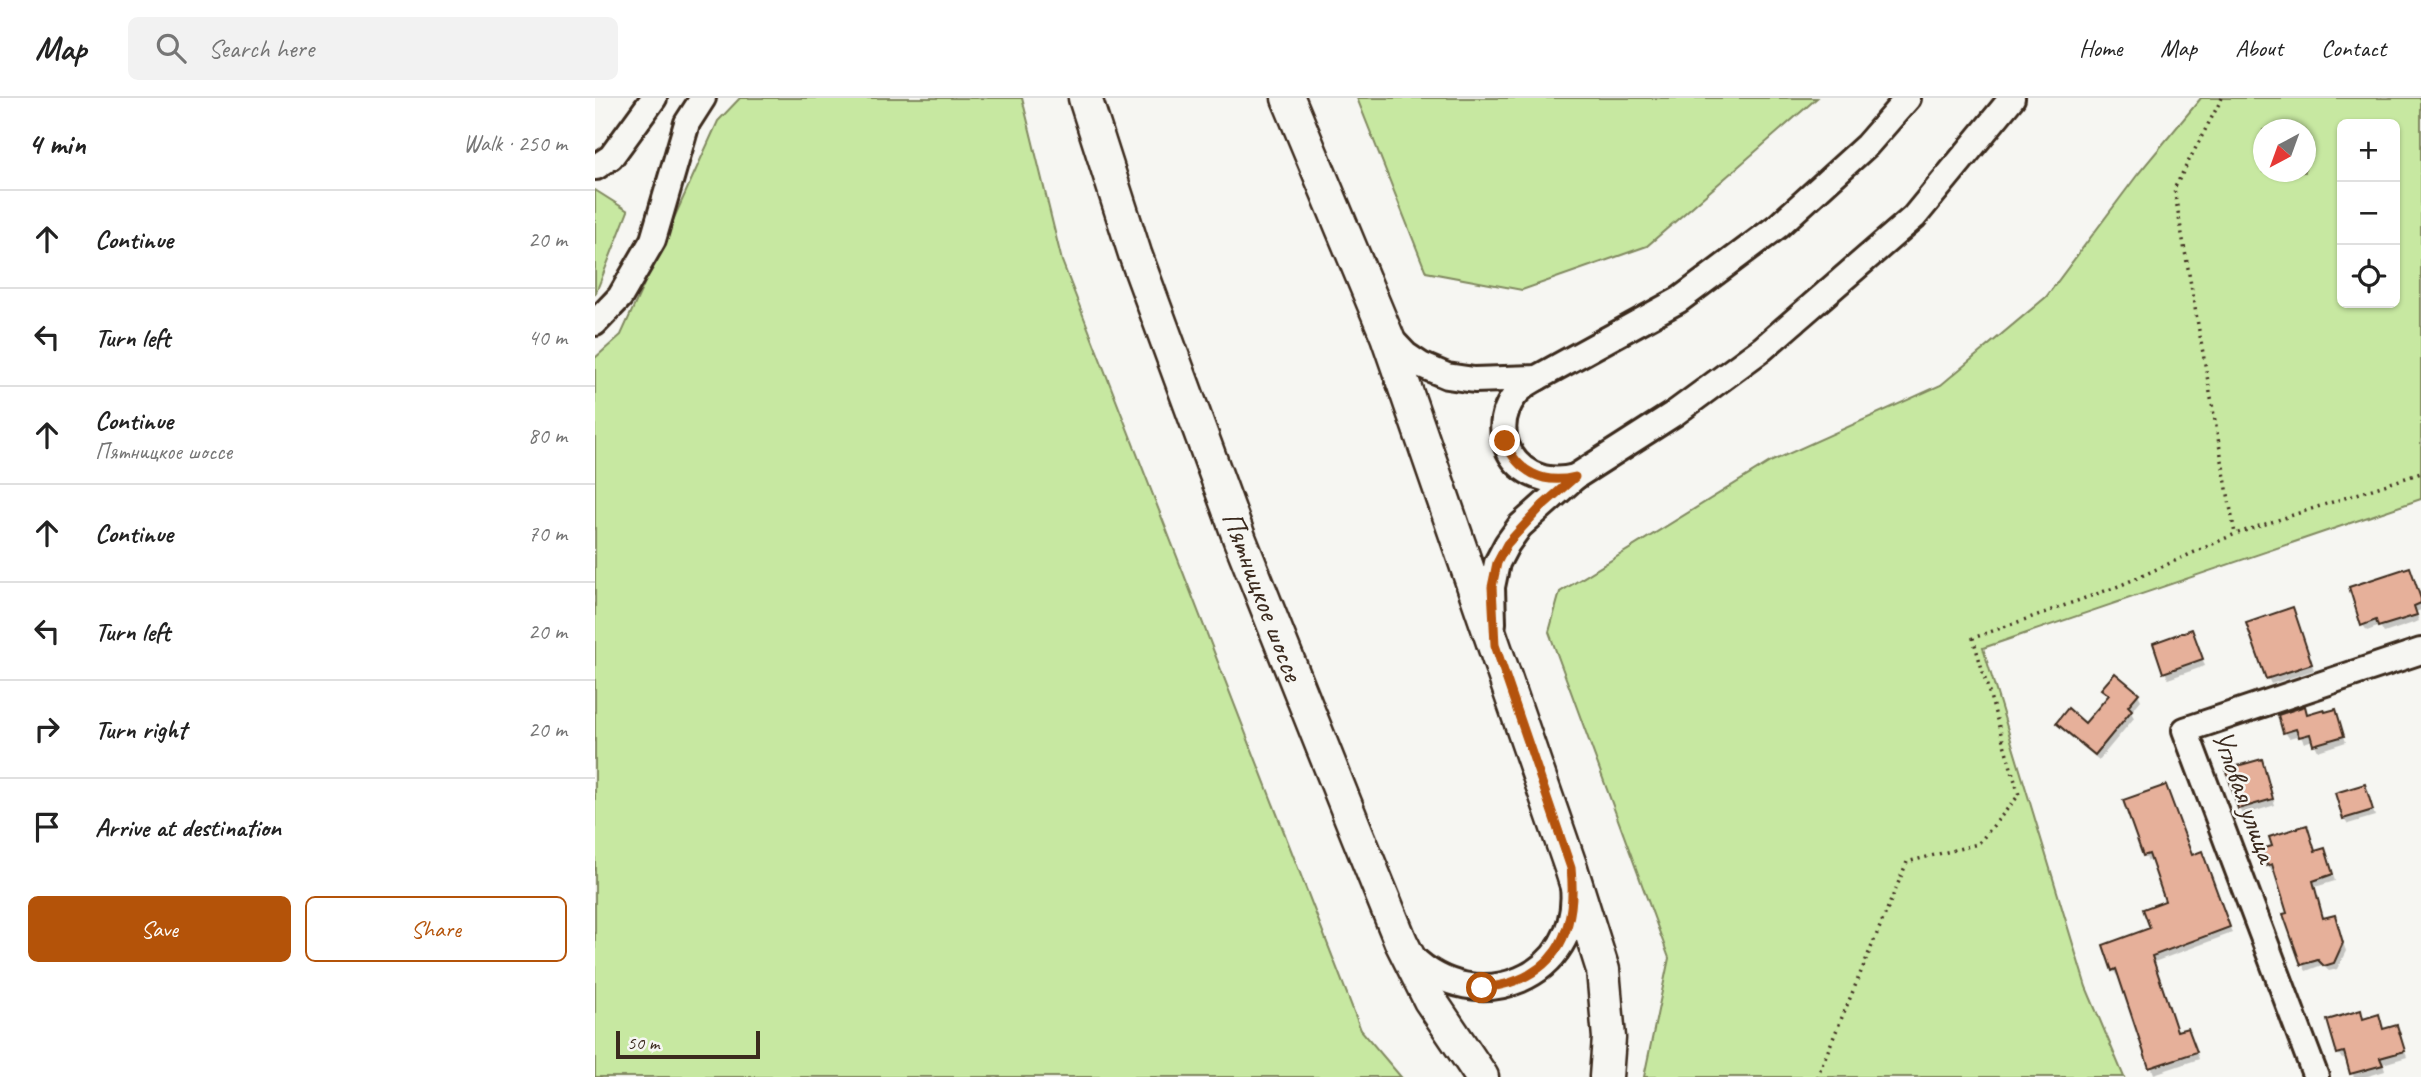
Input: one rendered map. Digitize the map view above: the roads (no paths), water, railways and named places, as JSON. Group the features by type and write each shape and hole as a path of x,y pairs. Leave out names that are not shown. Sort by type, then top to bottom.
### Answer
{"main road":[{"path":"1288,98 1387,336 1571,868 1604,970 1609,1038 1606,1077"},
{"name":"Пятницкое шоссе","path":"1086,102 1135,254 1240,540 1401,942 1430,1000 1482,1077"}],"street":[{"path":"596,167 611,157 655,98"},
{"path":"595,323 620,297 653,240 687,123 703,98"},
{"path":"1575,477 1553,480 1532,475 1515,461 1503,430 1507,408 1519,390 1679,300 1778,226 1867,145 1907,98"},
{"path":"1495,645 1492,587 1497,563 1520,526 1575,477 1675,414 1772,340 1914,217 2012,98"},
{"path":"1387,336 1406,355 1421,365 1447,376 1474,380 1537,378"},
{"name":"Угловая улица","path":"2316,1077 2185,730 2421,651"},
{"path":"1401,942 1410,956 1422,967 1450,983 1482,988 1514,982 1541,966 1562,941 1573,910 1571,868"}]}
